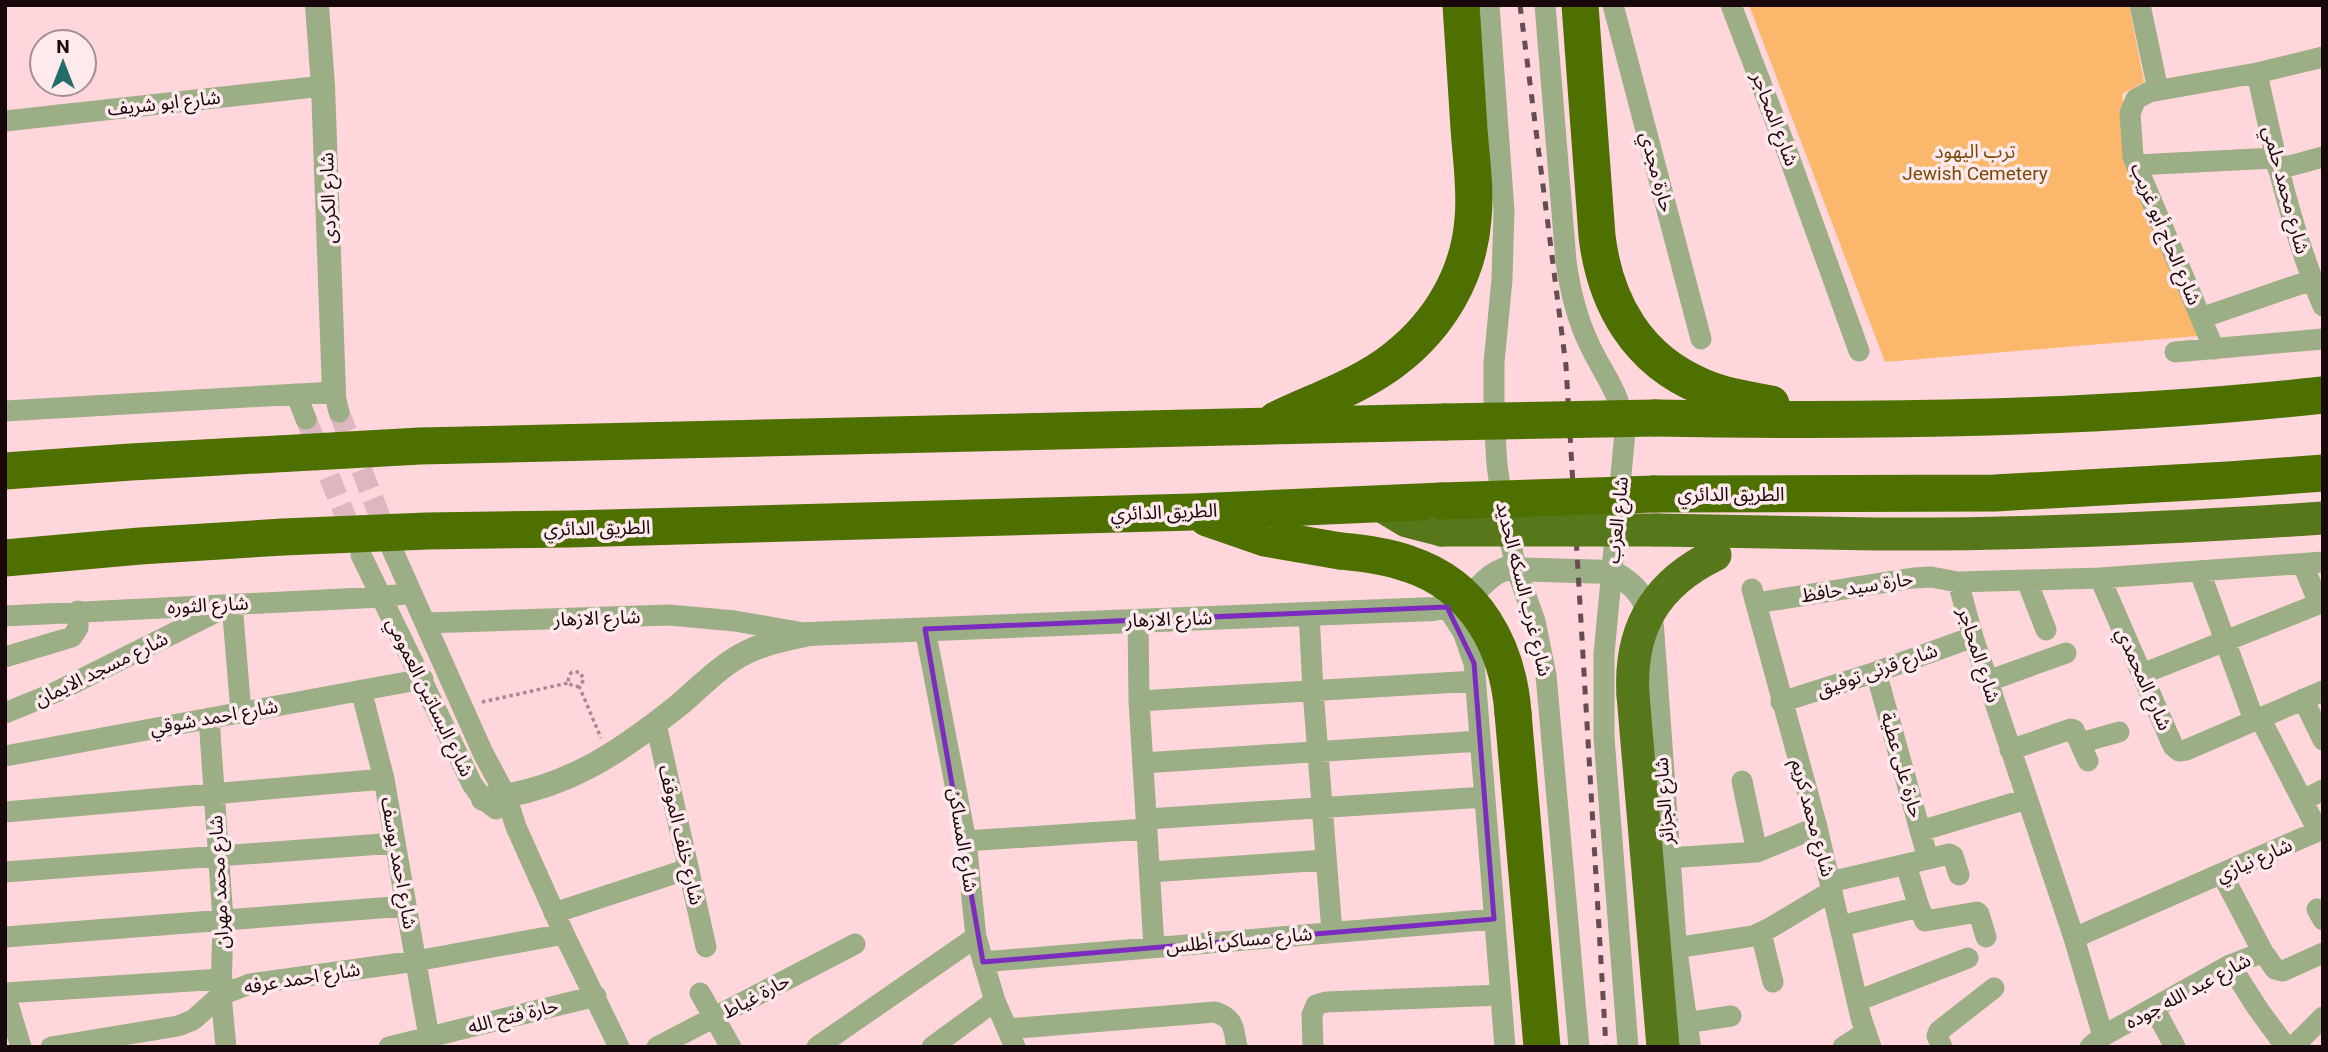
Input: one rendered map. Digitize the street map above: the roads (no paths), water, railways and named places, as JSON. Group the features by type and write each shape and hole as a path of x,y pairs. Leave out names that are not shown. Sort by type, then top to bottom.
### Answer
{"highway":[{"path":"1263,426 1365,378 1394,360 1419,339 1441,313 1457,283 1468,252 1474,219 1461,5"},
{"path":"1580,5 1601,263 1608,290 1620,315 1636,338 1655,357 1677,374 1702,387 1728,396 1861,421"},
{"path":"5,471 131,461 420,446 1655,418 1861,421 2068,415 2323,396"},
{"name":"الطريق الدائري","path":"5,558 231,540 427,531 1193,512 1377,503 1442,515 1654,494 1995,493 2323,473"},
{"path":"1193,512 1265,538 1411,564 1453,588 1471,604 1486,623 1506,666 1511,689 1542,1047"},
{"path":"1442,515 1657,530 1875,534 2189,526 2323,518"},
{"path":"1679,1039 1632,674 1634,652 1649,611 1662,593 1678,578 1715,555 1781,531"}],"street":[{"name":"شارع الكردى","path":"317,5 323,86 336,402"},
{"name":"شارع غرب السكه الحديد","path":"1489,5 1504,211 1502,279 1494,363 1497,466 1504,517 1516,568 1535,621 1546,674 1579,1047"},
{"name":"شارع العزب","path":"1545,5 1569,285 1582,328 1616,390 1624,418 1625,446 1604,654 1604,737 1628,1047"},
{"name":"حارة مجدي","path":"1613,5 1701,339"},
{"name":"شارع المحاجر","path":"1731,5 1859,351"},
{"path":"2140,5 2158,90 2257,73 2323,57"},
{"name":"شارع محمد حلمي","path":"2257,73 2276,164 2296,236 2314,272 2323,306"},
{"name":"شارع ابو شريف","path":"5,121 323,86"},
{"name":"شارع الحاج أبو غريب","path":"2158,90 2142,94 2132,106 2132,150 2214,349"},
{"path":"2136,165 2276,164 2323,157"},
{"path":"2201,318 2314,272"},
{"path":"2175,352 2323,339"},
{"path":"296,394 306,419"},
{"path":"5,411 296,394 336,402"},
{"name":"شارع البساتين العمومي","path":"392,549 462,706 495,798 516,827 619,1047"},
{"name":"شارع البساتين العمومي","path":"360,555 423,679 472,784 495,798"},
{"path":"2142,674 2316,605 2318,601 2313,564"},
{"name":"شارع المحاجر","path":"2096,1041 2074,938 1987,681 1958,582 2100,579 2313,564"},
{"path":"1516,568 1612,572"},
{"name":"شارع الازهار","path":"495,798 559,782 609,756 656,724 745,653 766,644 809,634 1447,607 1469,597 1489,576 1505,569 1516,568"},
{"name":"شارع الجزائر","path":"1612,572 1640,593 1650,615 1675,948 1679,1039"},
{"name":"شارع نيازي","path":"2074,938 2316,832 2302,800 2257,719 2200,572"},
{"name":"حارة سيد حافظ","path":"1754,596 1913,578 1941,578 1958,582"},
{"name":"شارع المحمدي","path":"2100,579 2174,746 2179,751 2323,691"},
{"path":"2027,581 2046,630"},
{"name":"شارع الثوره","path":"5,616 381,597 411,593"},
{"name":"شارع محمد كريم","path":"1754,596 1816,827 1868,1040"},
{"path":"232,604 241,712"},
{"name":"شارع مسجد الايمان","path":"5,713 54,693 232,604"},
{"path":"1447,607 1469,645 1475,681 1505,1047"},
{"path":"5,657 72,637 78,628 78,611"},
{"path":"1309,613 1332,932"},
{"name":"شارع الازهار","path":"425,623 669,615 736,621 809,634"},
{"path":"1138,620 1139,701 1154,947"},
{"name":"شارع المساكن","path":"925,629 966,841 976,937 995,1001 1011,1038"},
{"name":"شارع قرنى توفيق","path":"1782,702 1973,637"},
{"path":"1987,681 2066,653"},
{"name":"حارة على عطية","path":"1876,672 1928,859"},
{"name":"شارع احمد شوقي","path":"5,756 423,679"},
{"path":"1139,701 1475,681"},
{"name":"شارع احمد يوسف","path":"360,690 384,779 416,961 420,1041"},
{"path":"2303,699 2323,740"},
{"name":"شارع محمد مهران","path":"209,718 223,920 221,987 226,1047"},
{"name":"شارع خلف الموقف","path":"656,724 706,947"},
{"path":"2010,750 2071,729 2084,752 2119,732"},
{"path":"1143,763 1480,741"},
{"path":"5,812 384,779"},
{"path":"1742,781 1757,852"},
{"path":"2302,800 2323,790"},
{"path":"966,841 1322,807 1485,797"},
{"path":"1920,831 2027,799"},
{"path":"1668,858 1757,852 1816,827"},
{"path":"5,872 395,843"},
{"path":"1675,948 1761,933 1831,887 1928,859 1951,854 1959,875"},
{"path":"1150,872 1326,860"},
{"path":"1906,865 1925,921 1977,912 1986,937"},
{"path":"554,913 688,869"},
{"path":"2222,874 2264,954"},
{"path":"5,937 406,906"},
{"path":"1840,926 1919,907"},
{"name":"شارع مساكن أطلس","path":"983,962 1494,919"},
{"path":"1761,933 1773,982"},
{"name":"شارع احمد عرفه","path":"51,1047 178,1026 193,1020 221,987 416,961 564,934"},
{"path":"817,1047 976,937"},
{"name":"حارة غياط","path":"657,1047 855,944"},
{"name":"شارع عبد الله جوده","path":"2096,1041 2230,965 2258,953 2264,954 2275,969 2283,971 2323,953"},
{"path":"1857,1001 1968,958"},
{"path":"2230,965 2286,1047"},
{"path":"21,1047 6,997 221,987"},
{"path":"1942,1047 1937,1036 1938,1031 1994,988"},
{"path":"700,993 731,1047"},
{"path":"1313,1047 1312,1015 1316,1005 1326,1002 1501,995"},
{"name":"حارة فتح الله","path":"389,1047 596,996"},
{"path":"932,1047 995,1001"},
{"path":"2154,1008 2175,1047"},
{"path":"1011,1038 1215,1012 1232,1022 1237,1047"},
{"path":"1679,1039 1731,1016"},
{"path":"2293,1047 2323,1017"},
{"path":"1843,1047 1868,1040"}],"tunnel":[{"path":"339,412 389,540"},
{"path":"306,419 355,540"}],"railway":[{"path":"1520,5 1566,366 1606,1047"}],"park label":[{"name":"ترب اليهود Jewish Cemetery","path":"1975,162"}]}
